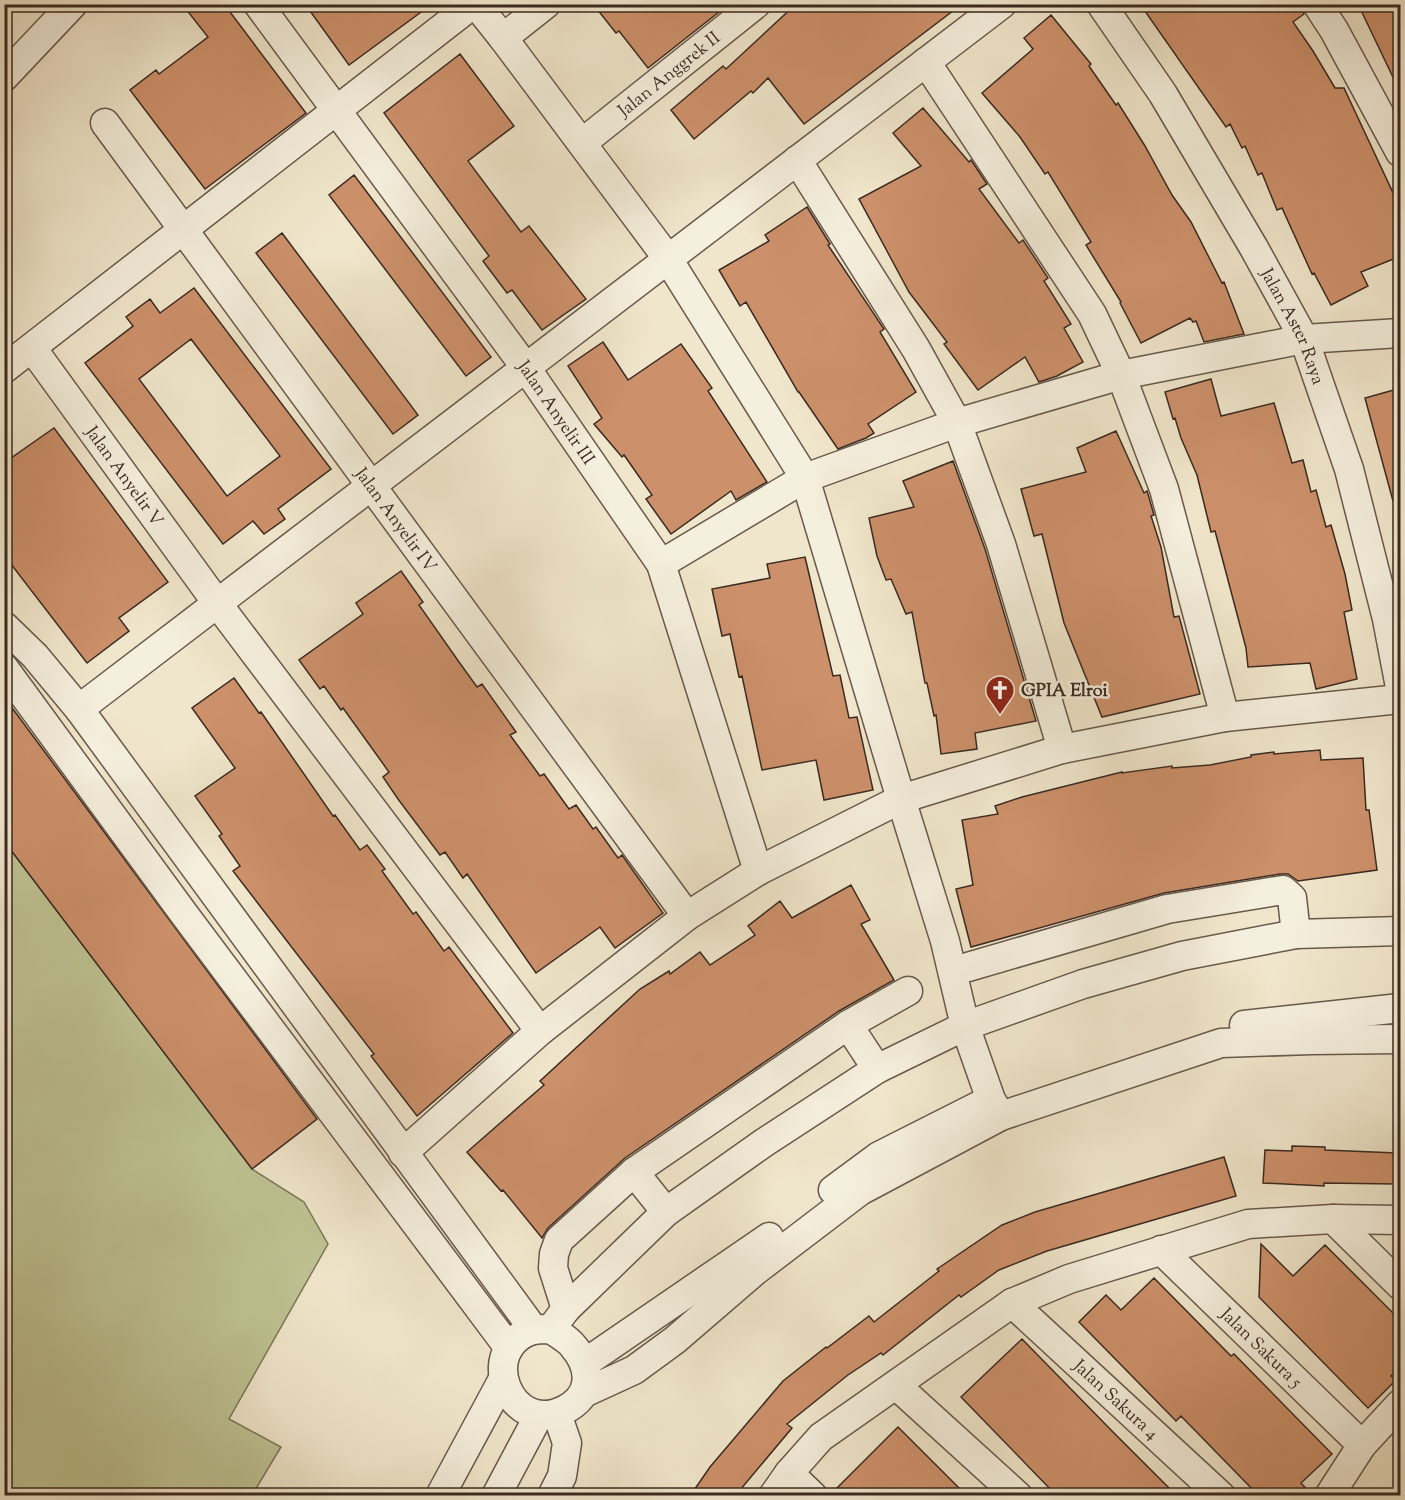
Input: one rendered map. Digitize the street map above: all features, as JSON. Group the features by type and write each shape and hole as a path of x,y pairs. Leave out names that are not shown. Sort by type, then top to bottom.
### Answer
{"street":[{"path":"4,77 73,4"},
{"name":"Jalan Anyelir III","path":"258,4 526,368 661,564 758,871"},
{"path":"4,369 474,4 503,38 668,259 805,478 945,941 965,1026 996,1108"},
{"path":"503,38 546,4"},
{"name":"Jalan Anggrek II","path":"582,142 756,4"},
{"path":"79,709 1002,4"},
{"name":"Jalan Aster Raya","path":"1101,4 1163,94 1254,248 1304,339 1349,469 1387,619 1401,687"},
{"path":"1317,4 1334,30 1401,152"},
{"path":"926,62 1092,314 1121,375 1164,489 1225,717"},
{"name":"Jalan Anyelir IV","path":"105,123 687,916"},
{"path":"797,160 916,349 957,423 1001,544 1062,749"},
{"path":"661,564 805,478 957,423 1121,375 1304,339 1401,333"},
{"name":"Jalan Anyelir V","path":"32,348 217,603 540,1031"},
{"path":"4,626 35,656 79,709 403,1153 551,1323 572,1344 585,1363 588,1380 584,1393 573,1406 548,1415 523,1409 510,1396 503,1379 503,1363 509,1348 520,1336 551,1323 666,1212 765,1142 877,1069 965,1026 1083,984 1182,956 1296,934 1401,931"},
{"path":"35,656 7,671 184,914 509,1348"},
{"path":"403,1153 540,1031 687,916 758,871 901,800 1062,749 1225,717 1401,699"},
{"path":"968,967 1068,940 1167,909 1283,890 1292,898 1296,934"},
{"path":"184,914 212,891"},
{"path":"1068,940 1083,984"},
{"path":"551,1323 554,1254 559,1240 634,1172 849,1025 908,991"},
{"path":"585,1363 776,1243 879,1156 996,1108 1030,1085 1219,1036 1401,1008"},
{"path":"849,1025 877,1069"},
{"path":"1219,1036 1311,1040 1401,1039"},
{"path":"634,1172 666,1212"},
{"path":"1333,1219 1401,1285"},
{"path":"813,1496 781,1484 821,1437 897,1386 1012,1303 1068,1278 1248,1224 1333,1219 1401,1220"},
{"path":"584,1393 634,1370 659,1352 754,1271 776,1243"},
{"name":"Jalan Sakura 5","path":"1161,1250 1362,1445"},
{"name":"Jalan Sakura 4","path":"1012,1303 1221,1496"},
{"path":"440,1496 503,1379"},
{"path":"897,1386 1018,1496"},
{"path":"1329,1496 1362,1445 1401,1404"},
{"path":"496,1496 548,1415"},
{"path":"548,1415 567,1443 562,1476 552,1496"}],"green space":[{"path":"4,841 252,1169 304,1202 328,1244 229,1419 281,1447 252,1495 5,1495"}],"building":[{"path":"182,4 224,4 306,113 205,189 130,90 156,70 159,74 208,37"},
{"path":"305,4 432,4 349,65"},
{"path":"593,4 729,4 648,68 619,31 616,33"},
{"path":"796,4 962,4 804,124 768,78 753,93 751,91 694,139 671,110 723,66 726,69"},
{"path":"1140,4 1301,4 1304,14 1293,22 1335,88 1344,88 1401,210 1401,256 1361,272 1368,286 1331,305 1314,273 1312,274 1282,208 1277,210 1262,173 1258,175 1245,146 1242,148 1230,124 1226,127"},
{"path":"1358,4 1401,4 1401,94"},
{"path":"1051,15 1091,64 1089,66 1116,105 1118,103 1172,195 1191,222 1222,283 1224,282 1244,334 1204,342 1196,321 1193,322 1190,318 1141,343 1121,302 1086,245 1091,242 1048,172 1045,174 1020,137 982,93 1033,49 1024,38"},
{"path":"460,54 514,126 468,161 521,232 529,226 586,299 542,330 512,290 507,293 483,261 489,256 384,113"},
{"path":"923,108 969,162 971,160 987,184 979,189 1019,243 1023,240 1048,278 1044,281 1071,324 1064,328 1083,362 1057,376 1039,382 1025,357 978,390 944,344 947,342 909,292 859,199 921,166 893,133"},
{"path":"354,175 491,357 466,376 329,195"},
{"path":"807,207 830,244 828,245 884,329 880,332 916,392 868,424 874,433 838,449 798,392 746,302 740,306 719,270 769,241 765,235"},
{"path":"282,233 418,415 393,434 256,253"},
{"path":"194,288 331,469 278,509 285,519 264,534 253,521 223,544 85,363 133,326 126,317 150,299 160,313","holes":["191,339 280,456 227,496 139,379"]},
{"path":"603,342 628,380 681,344 712,388 708,391 767,482 736,500 731,491 671,534 646,499 652,495 624,455 622,457 594,424 602,418 568,366"},
{"path":"1211,379 1221,416 1274,403 1292,463 1303,460 1311,492 1316,490 1326,527 1331,525 1345,574 1352,610 1344,612 1357,679 1316,689 1310,663 1248,667 1246,648 1215,531 1211,532 1197,475 1175,418 1173,419 1165,392"},
{"path":"1401,388 1401,500 1393,501 1365,398"},
{"path":"54,428 168,582 119,618 129,631 87,663 4,555 4,463"},
{"path":"1116,431 1144,493 1147,491 1148,494 1174,617 1179,616 1200,694 1102,717 1064,623 1042,534 1034,536 1021,489 1086,472 1077,448"},
{"path":"953,461 985,549 1036,721 975,733 977,749 941,754 936,715 934,716 927,683 925,683 912,612 906,614 891,579 886,580 877,556 869,518 914,507 903,481"},
{"path":"805,557 833,676 840,675 849,718 857,717 873,790 824,800 816,760 762,770 742,676 739,677 730,634 722,636 712,589 770,578 767,564"},
{"path":"401,571 423,602 419,605 459,662 477,687 482,684 516,732 510,735 540,776 544,774 569,809 576,805 593,829 596,827 618,858 622,855 663,913 615,948 600,927 536,973 467,874 463,878 445,852 440,855 398,799 383,777 389,772 343,708 341,710 324,686 320,689 299,660 363,614 356,603"},
{"path":"234,678 259,713 261,712 333,816 335,815 360,850 367,845 385,869 382,871 413,914 416,912 444,951 449,947 513,1033 417,1116 371,1056 374,1054 233,871 240,866 219,836 222,834 195,796 235,768 192,708"},
{"path":"4,697 317,1119 252,1169 4,841"},
{"path":"1320,750 1321,760 1363,758 1366,810 1369,810 1377,870 1298,881 1288,874 1280,874 1164,893 971,947 956,889 973,885 962,820 998,814 995,806 1022,797 1122,772 1172,766 1172,768 1210,765 1274,752 1274,754"},
{"path":"851,885 870,920 861,924 894,980 839,1011 625,1158 548,1228 542,1238 503,1190 501,1191 467,1152 544,1085 540,1081 640,989 669,971 670,974 700,952 710,965 755,935 748,926 780,901 792,918"},
{"path":"1292,1146 1397,1153 1396,1184 1324,1183 1324,1186 1263,1183 1265,1150 1292,1151"},
{"path":"1224,1157 1236,1196 1047,1251 999,1270 961,1297 959,1295 883,1355 881,1353 848,1375 787,1424 792,1428 735,1496 690,1496 710,1467 783,1381 869,1316 874,1322 939,1271 937,1269 1002,1225 1035,1212"},
{"path":"1261,1244 1293,1276 1325,1245 1401,1321 1401,1366 1391,1376 1396,1380 1368,1408 1259,1297"},
{"path":"1154,1278 1231,1356 1234,1354 1332,1454 1301,1483 1313,1496 1259,1496 1181,1416 1176,1421 1079,1322 1106,1295 1121,1310"},
{"path":"1022,1339 1177,1496 1057,1496 961,1397"},
{"path":"898,1427 967,1496 829,1496"}],"place":[{"name":"GPIA Elroi","path":"1000,716"}]}
